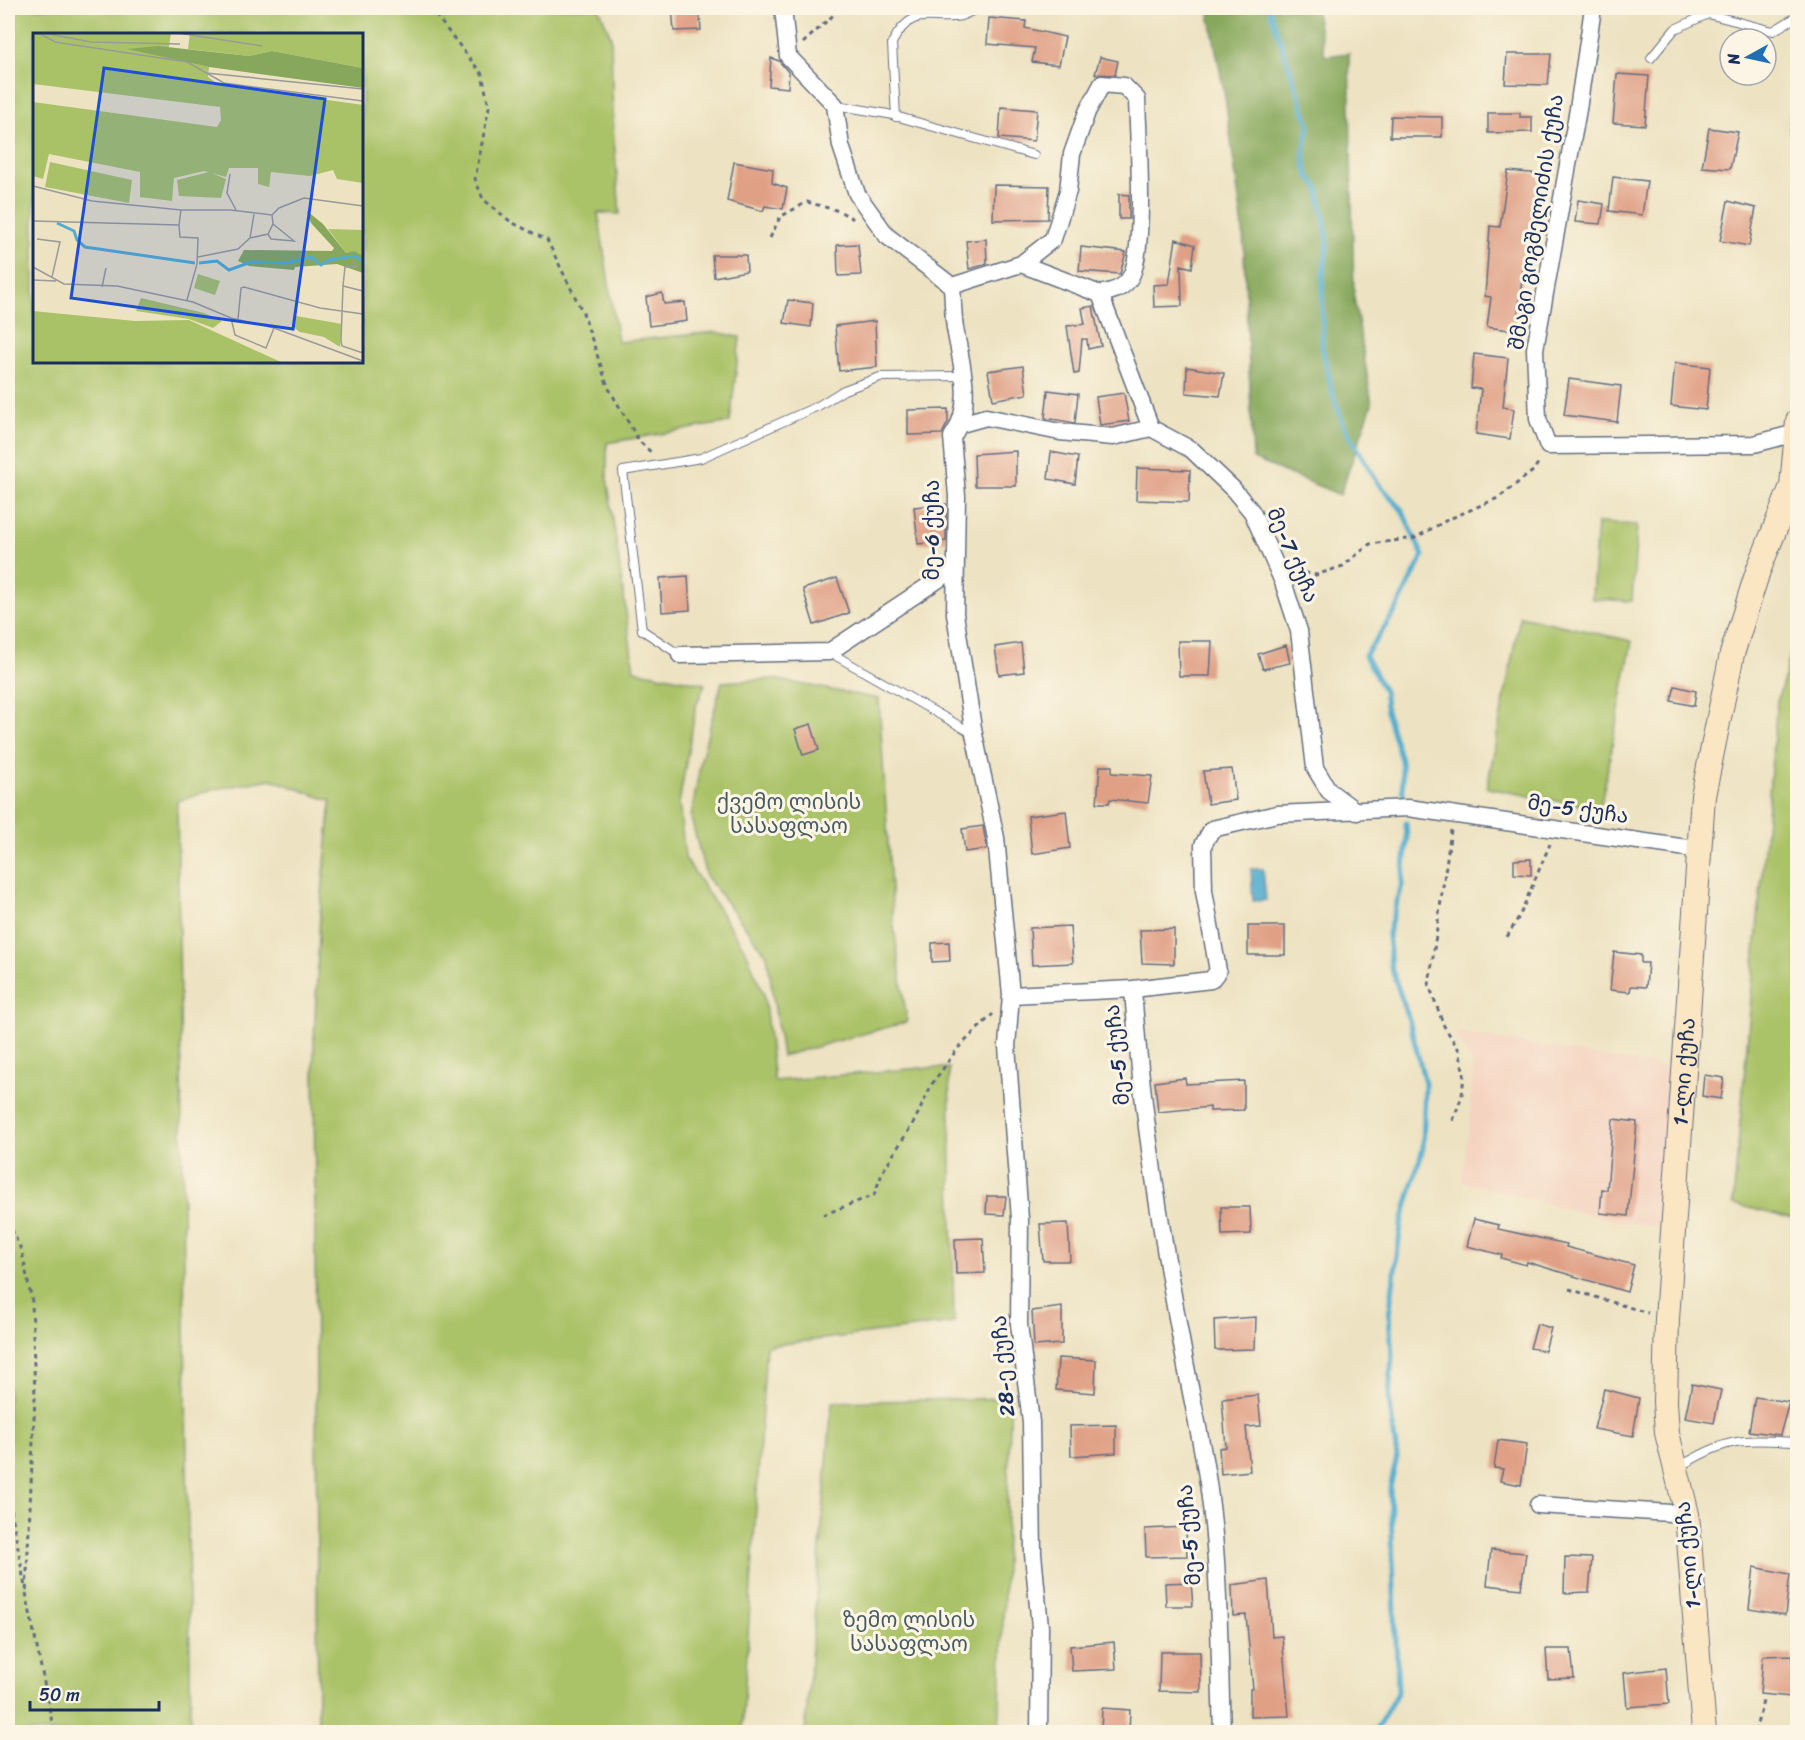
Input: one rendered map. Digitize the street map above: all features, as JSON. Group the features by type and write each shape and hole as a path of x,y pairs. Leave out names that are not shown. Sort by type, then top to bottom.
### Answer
{"main road":[{"name":"1-ლი ქუჩა","path":"1704,1732 1687,1514 1667,1433 1665,1402 1667,1319 1703,796 1732,654 1758,571 1795,487 1797,427"}],"street":[{"path":"783,8 788,56 835,105 841,146 857,194 887,236 952,286 1021,264 1053,239 1068,191 1072,154 1087,112 1102,84 1124,86 1137,99 1139,220 1135,266 1130,278 1120,289 1100,294 1021,264"},
{"name":"შმაგი გოგშელიძის ქუჩა","path":"1548,446 1538,419 1534,349 1578,109 1593,8"},
{"name":"მე-6 ქუჩა","path":"952,286 955,327 966,376 961,424 952,437 957,496 955,614 974,734 996,838 1011,994"},
{"path":"961,424 986,417 1060,432 1113,437 1151,428 1100,294"},
{"path":"1548,446 1754,444 1797,427"},
{"name":"მე-7 ქუჩა","path":"1151,428 1192,450 1233,489 1252,512 1277,568 1299,631 1315,768 1329,791 1357,812"},
{"path":"680,655 829,652 954,569"},
{"name":"მე-5 ქუჩა","path":"1222,1732 1217,1591 1208,1484 1181,1342 1148,1131 1137,1046 1133,989 1211,980 1218,971 1204,891 1203,845 1212,829 1277,814 1408,808 1701,850"},
{"path":"1011,994 1133,989"},
{"name":"28-ე ქუჩა","path":"1011,994 1007,1046 1020,1219 1019,1324 1031,1422 1033,1554 1040,1627 1039,1732"},
{"path":"1538,1505 1687,1514"}],"lane":[{"path":"896,117 892,43 897,33 914,20 928,15 962,16 979,8"},
{"path":"1651,58 1675,29 1708,14 1773,30 1797,16"},
{"path":"835,105 896,117 1034,155"},
{"path":"1793,138 1797,112"},
{"path":"680,655 642,630 623,471 701,458 818,406 844,390 880,377 966,376"},
{"path":"829,652 974,734"},
{"path":"1676,1468 1710,1448 1744,1439 1794,1442 1797,1427"}],"path":[{"path":"430,8 482,74 489,107 475,179 483,199 511,222 547,240 582,312 608,387 639,441 663,464"},
{"path":"788,56 841,8"},
{"path":"770,238 780,217 807,202 839,211 858,221"},
{"path":"1277,568 1316,575 1343,566 1370,544 1414,538 1447,520 1498,498 1533,471 1548,446"},
{"path":"1452,1123 1462,1096 1464,1074 1459,1050 1444,1026 1429,985 1454,813"},
{"path":"1507,937 1520,915 1556,828"},
{"path":"823,1215 874,1195 883,1171 915,1120 932,1084 958,1048 1011,994"},
{"path":"8,1221 22,1252 32,1302 35,1396 26,1594"},
{"path":"1569,1289 1667,1319"},
{"path":"8,1492 54,1732"},
{"path":"1755,1732 1763,1701"}],"shaded area":[{"path":"1455,1032 1676,1069 1665,1228 1611,1220 1461,1181 1470,1123 1473,1065"}],"green space":[{"path":"8,8 599,8 611,37 613,127 620,214 598,213 618,342 715,332 740,337 730,422 607,443 607,476 634,670 705,684 696,706 679,803 685,858 746,951 764,995 774,1081 921,1068 949,1068 954,1323 766,1346 742,1732 318,1732 314,1041 320,915 331,801 271,779 211,790 177,801 191,1732 8,1732"},
{"path":"1208,8 1315,8 1325,56 1349,53 1354,298 1372,404 1340,495 1253,459 1243,229 1225,97"},
{"path":"1597,523 1637,525 1632,601 1592,599"},
{"path":"1520,616 1632,641 1600,809 1487,788"},
{"path":"1797,634 1798,1220 1733,1204 1777,702"},
{"name":"ქვემო ლისის სასაფლაო","path":"773,679 879,699 893,920 907,1022 782,1056 767,955 706,876 691,818 701,759 722,682"},
{"name":"ზემო ლისის სასაფლაო","path":"1011,1398 999,1732 805,1732 832,1402"}],"water":[{"path":"1251,869 1263,869 1266,900 1253,901"}],"building":[{"path":"672,8 699,8 701,30 674,31"},
{"path":"989,18 1026,21 1025,28 1065,37 1059,65 1032,62 1035,48 987,44"},
{"path":"1507,54 1551,54 1548,85 1505,84"},
{"path":"1100,57 1118,61 1115,75 1095,74"},
{"path":"771,58 779,61 789,73 788,88 769,86"},
{"path":"1617,74 1649,76 1645,125 1613,123"},
{"path":"1001,107 1037,110 1034,141 999,138"},
{"path":"1488,113 1520,113 1520,117 1532,117 1532,132 1488,133"},
{"path":"1391,116 1442,117 1442,137 1390,137"},
{"path":"1709,128 1738,132 1730,169 1702,167"},
{"path":"734,162 773,169 772,183 787,188 783,209 765,206 763,211 727,201"},
{"path":"1508,171 1541,174 1527,254 1525,254 1516,331 1487,327 1491,297 1485,296 1490,226 1500,227"},
{"path":"1613,177 1647,181 1642,215 1609,211"},
{"path":"994,185 1049,186 1048,219 993,220"},
{"path":"1119,194 1129,195 1129,219 1119,219"},
{"path":"1578,200 1604,204 1601,224 1575,222"},
{"path":"1728,201 1756,208 1749,246 1720,241"},
{"path":"986,239 987,264 969,269 966,241"},
{"path":"1176,239 1195,245 1192,268 1181,265 1182,306 1154,307 1153,285 1169,284"},
{"path":"858,244 861,275 838,276 837,245"},
{"path":"1081,247 1126,252 1120,274 1079,271"},
{"path":"712,255 746,255 747,271 714,277"},
{"path":"662,293 664,304 685,302 687,321 649,326 646,297"},
{"path":"788,300 813,303 811,327 784,323"},
{"path":"1093,306 1101,346 1088,349 1087,339 1082,339 1079,373 1074,374 1067,326 1085,324 1082,308"},
{"path":"875,321 877,367 839,371 835,326"},
{"path":"1474,354 1508,358 1503,407 1514,409 1510,439 1476,434 1481,389 1471,388"},
{"path":"1675,363 1710,367 1706,410 1671,406"},
{"path":"1023,366 1027,394 993,400 988,371"},
{"path":"1187,367 1224,373 1220,396 1186,393"},
{"path":"1569,379 1621,386 1617,422 1564,415"},
{"path":"1048,390 1078,394 1075,423 1045,418"},
{"path":"1124,393 1129,421 1100,425 1096,397"},
{"path":"948,409 948,422 942,434 908,435 908,410"},
{"path":"1016,451 1016,486 975,486 974,454"},
{"path":"1051,452 1078,457 1075,484 1048,479"},
{"path":"1137,468 1190,470 1189,502 1136,500"},
{"path":"946,504 946,541 918,544 914,507"},
{"path":"688,576 690,610 662,612 660,578"},
{"path":"837,578 849,613 814,625 803,589"},
{"path":"1178,641 1212,641 1210,676 1179,676"},
{"path":"1021,643 1024,672 999,675 995,647"},
{"path":"1286,645 1290,663 1263,669 1258,654"},
{"path":"1675,686 1696,691 1694,706 1671,701"},
{"path":"811,724 819,750 803,755 795,729"},
{"path":"1100,766 1112,766 1112,773 1152,776 1148,803 1110,799 1109,803 1097,803"},
{"path":"1232,769 1236,800 1208,804 1203,771"},
{"path":"1066,811 1070,848 1032,854 1028,816"},
{"path":"983,826 987,849 965,852 962,829"},
{"path":"1531,859 1531,875 1514,874 1514,860"},
{"path":"1070,926 1073,963 1032,965 1030,928"},
{"path":"1248,926 1285,926 1285,955 1248,955"},
{"path":"1174,929 1174,964 1142,963 1140,930"},
{"path":"949,942 950,961 932,962 932,943"},
{"path":"1614,952 1641,955 1641,963 1648,963 1646,987 1631,986 1630,992 1610,990"},
{"path":"1704,1075 1724,1078 1721,1099 1702,1096"},
{"path":"1185,1078 1186,1084 1244,1081 1244,1110 1210,1111 1210,1107 1158,1112 1155,1082"},
{"path":"1613,1119 1637,1122 1628,1216 1600,1213 1602,1189 1607,1190"},
{"path":"987,1196 1006,1196 1004,1215 986,1214"},
{"path":"1221,1207 1250,1207 1251,1234 1222,1235"},
{"path":"1474,1219 1499,1225 1498,1229 1567,1244 1566,1247 1634,1265 1627,1292 1527,1262 1526,1265 1501,1258 1502,1255 1467,1246"},
{"path":"1068,1223 1070,1261 1043,1261 1040,1224"},
{"path":"983,1238 985,1273 956,1274 955,1239"},
{"path":"1062,1307 1062,1344 1034,1346 1032,1311"},
{"path":"1256,1317 1255,1349 1215,1350 1214,1320"},
{"path":"1537,1324 1551,1328 1545,1351 1530,1348"},
{"path":"1058,1358 1096,1360 1095,1393 1056,1390"},
{"path":"1692,1384 1721,1390 1714,1423 1685,1418"},
{"path":"1604,1389 1639,1398 1633,1436 1594,1429"},
{"path":"1258,1395 1261,1426 1246,1427 1250,1471 1221,1474 1219,1448 1226,1447 1222,1399"},
{"path":"1755,1397 1789,1402 1780,1435 1749,1431"},
{"path":"1116,1425 1116,1453 1071,1456 1070,1426"},
{"path":"1498,1440 1527,1444 1521,1485 1500,1481 1503,1469 1494,1468"},
{"path":"1186,1527 1187,1556 1146,1557 1145,1529"},
{"path":"1491,1550 1526,1553 1521,1589 1487,1585"},
{"path":"1565,1557 1592,1558 1589,1592 1564,1593"},
{"path":"1754,1567 1790,1574 1785,1615 1749,1609"},
{"path":"1268,1580 1272,1637 1282,1636 1289,1716 1250,1717 1250,1689 1253,1689 1246,1615 1233,1616 1232,1585"},
{"path":"1191,1582 1193,1606 1166,1606 1165,1583"},
{"path":"1114,1642 1116,1669 1072,1671 1070,1646"},
{"path":"1546,1649 1571,1649 1574,1678 1548,1679"},
{"path":"1160,1652 1200,1652 1201,1692 1159,1691"},
{"path":"1793,1655 1791,1697 1760,1694 1763,1656"},
{"path":"1666,1668 1669,1704 1627,1707 1624,1673"},
{"path":"1102,1708 1130,1710 1129,1732 1101,1732"}],"waterway":[{"path":"1269,8 1309,125 1304,154 1307,174 1318,187 1328,241 1323,274 1322,346 1333,395 1344,426 1378,483 1402,510 1423,556 1396,610 1365,656 1384,691 1387,714 1401,760 1403,794"},
{"path":"1375,1732 1398,1691 1390,1488 1397,1457 1389,1398 1392,1356 1389,1315 1401,1225 1423,1148 1425,1083 1409,1020 1391,967 1388,933 1402,885 1407,840 1406,823"}]}
